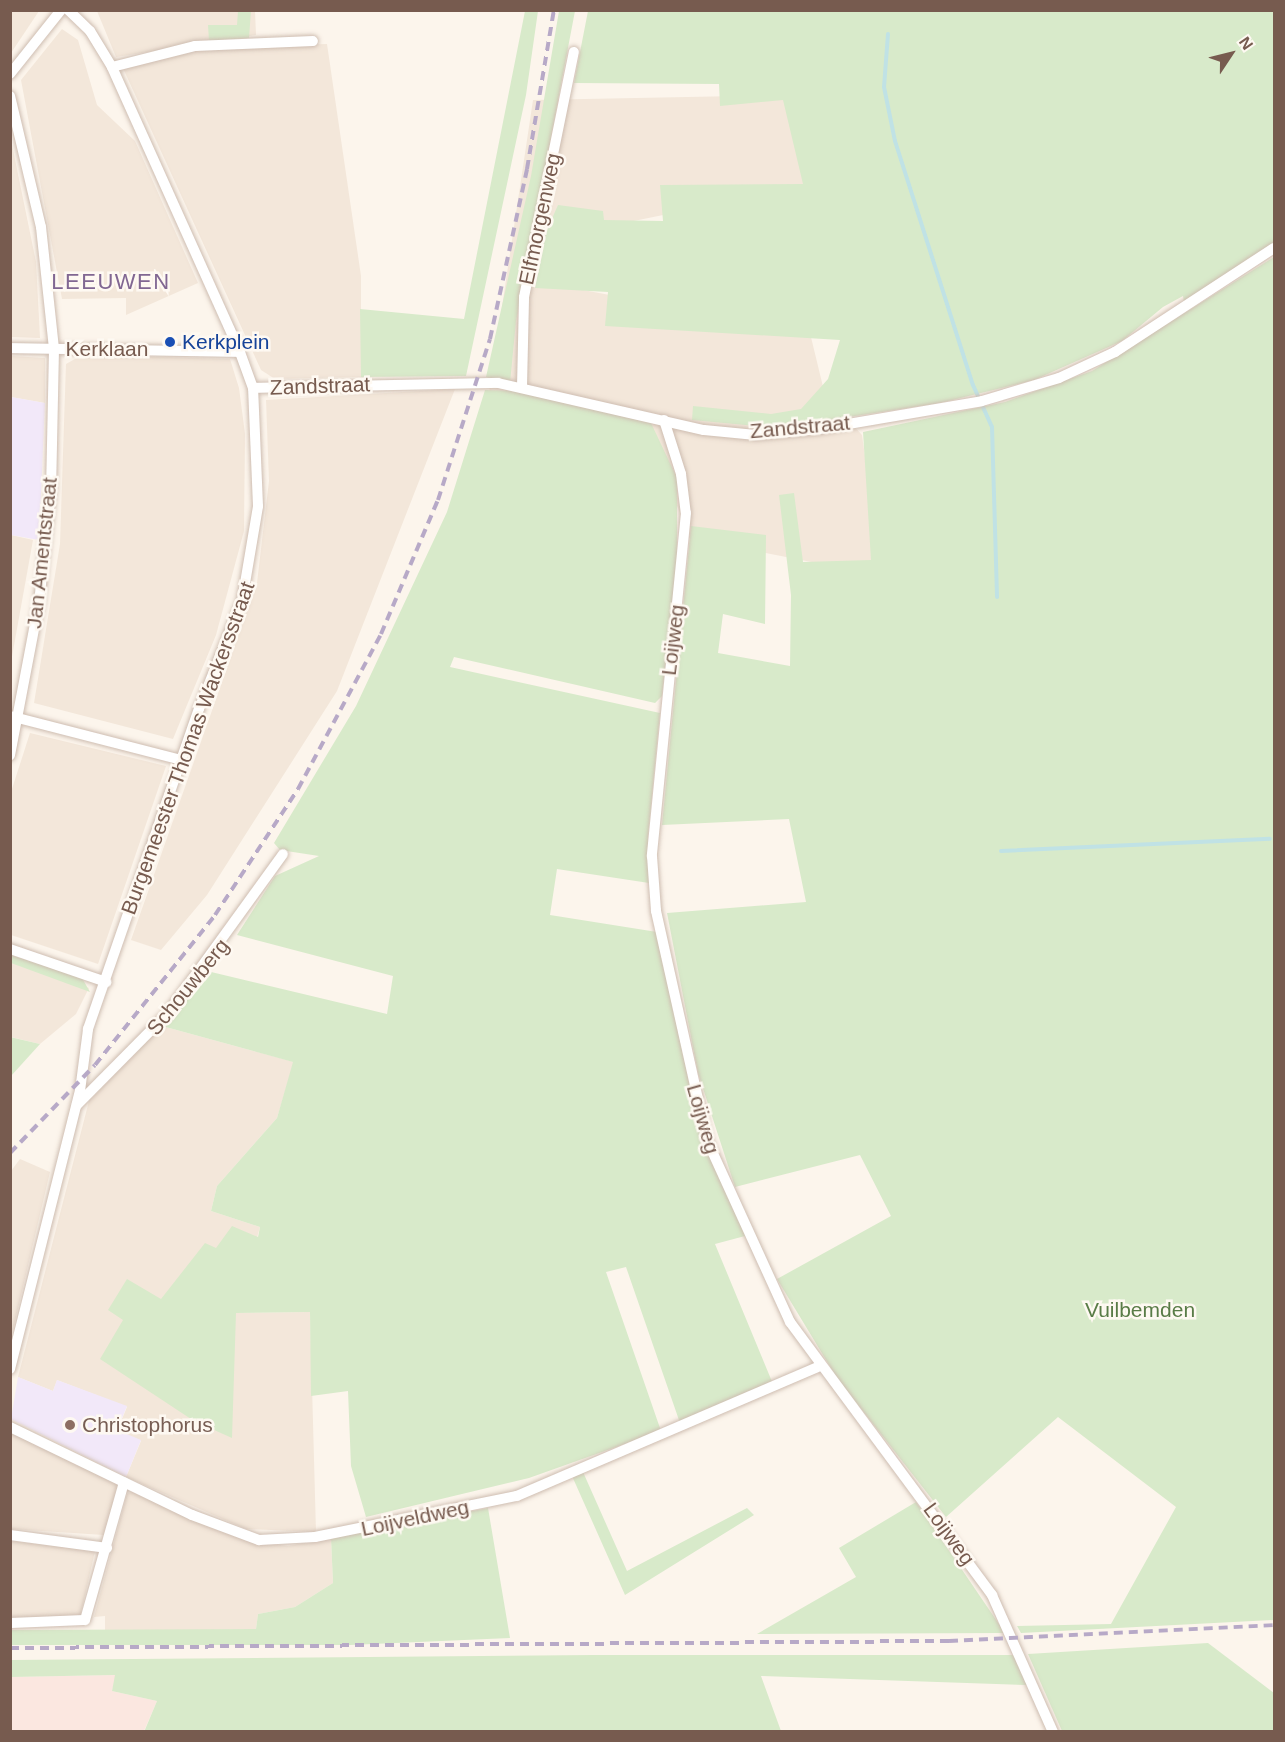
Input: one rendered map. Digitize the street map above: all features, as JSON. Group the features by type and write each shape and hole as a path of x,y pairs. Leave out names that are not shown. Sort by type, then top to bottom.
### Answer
{"street":[{"path":"10,74 61,10"},
{"path":"68,10 82,14"},
{"name":"Burgemeester Thomas Wackersstraat","path":"77,1106 88,1029 181,760 252,566 258,453 253,388 240,352 112,67 82,14"},
{"path":"112,67 195,46 313,41"},
{"name":"Elfmorgenweg","path":"522,387 524,297 574,52"},
{"name":"Jan Amentstraat","path":"10,96 41,227 54,349 51,489 10,755"},
{"name":"Zandstraat","path":"253,388 450,382 522,387 725,432 786,433 1024,390 1115,352 1275,248"},
{"name":"Kerklaan","path":"10,348 240,352"},
{"name":"Loijweg","path":"664,420 681,474 686,513 652,856 656,911 707,1140 751,1245 819,1367 942,1522 992,1596 1053,1731"},
{"path":"16,717 181,760"},
{"name":"Schouwberg","path":"77,1106 168,1013 284,854"},
{"path":"10,949 106,982"},
{"path":"10,1370 77,1106"},
{"name":"Loijveldweg","path":"10,1427 124,1482 259,1540 315,1538 517,1496 819,1367"},
{"path":"10,1623 76,1623 88,1615 124,1482"},
{"path":"10,1535 106,1548"}],"shaded area":[{"path":"10,11 39,11 11,53"},
{"path":"97,11 255,11 256,35 116,57"},
{"path":"62,29 78,40 97,105 135,141 198,283 126,315 126,298 62,299 21,80"},
{"path":"327,44 361,276 361,377 275,379 261,370 122,66 195,48"},
{"path":"788,95 810,185 550,238 541,282 810,333 825,395 862,435 882,576 689,538 651,435 488,400 533,100"},
{"path":"10,135 36,262 40,338 11,337"},
{"path":"82,355 230,359 239,388 245,434 244,531 216,635 173,739 34,703 60,544 66,364"},
{"path":"11,356 45,358 45,403 11,397"},
{"path":"455,389 337,691 207,895 161,950 131,940 257,583 269,481 266,400"},
{"path":"11,397 45,403 39,540 11,535"},
{"path":"11,535 33,540 11,662"},
{"path":"30,733 166,766 98,964 11,935 11,792"},
{"path":"10,961 89,988 76,1014 40,1044 11,1037"},
{"path":"162,1026 294,1062 277,1118 217,1186 211,1211 260,1227 236,1313 310,1312 316,1532 246,1529 126,1477 141,1441 117,1431 127,1407 57,1380 53,1391 18,1377 89,1101"},
{"path":"20,1159 50,1172 11,1338 11,1171"},
{"name":"Christophorus","path":"18,1377 53,1391 57,1380 127,1406 117,1430 141,1440 126,1477 11,1419"},
{"path":"11,1433 115,1480 118,1489 104,1535 11,1529"},
{"path":"133,1491 265,1543 288,1546 331,1538 333,1583 295,1607 258,1614 256,1629 105,1632 105,1616 94,1617 127,1494"},
{"path":"11,1541 95,1551 80,1617 11,1617"},
{"path":"116,1675 112,1691 157,1701 144,1731 11,1731 10,1677"}],"green space":[{"path":"238,11 251,11 249,38 209,41 208,25 237,25"},
{"path":"525,11 538,11 526,95 466,376 361,377 360,309 464,319"},
{"path":"559,11 575,11 516,321 510,383 486,377 531,176"},
{"path":"588,11 1274,11 1274,244 1184,302 1183,296 1163,307 1122,341 1034,380 940,403 777,428 692,420 693,406 771,414 801,409 828,379 840,340 605,326 608,292 535,288 546,232 558,205 603,211 604,220 663,221 660,185 803,184 783,100 720,106 719,84 574,83"},
{"name":"Vuilbemden","path":"1274,257 1274,1620 1021,1633 1017,1626 1111,1624 1176,1507 1058,1417 946,1517 837,1378 777,1279 891,1216 860,1155 735,1187 698,1073 667,913 806,902 789,819 662,825 691,526 766,535 765,624 723,614 718,653 790,666 791,595 779,495 794,493 803,562 871,560 863,432 1005,402 1092,371"},
{"path":"485,390 518,391 651,423 677,478 677,563 662,696 655,703 454,657 450,667 660,713 648,837 649,883 557,869 550,915 657,932 693,1101 745,1236 715,1244 773,1384 680,1423 626,1267 606,1272 661,1431 529,1478 366,1517 351,1466 348,1391 311,1396 310,1312 236,1313 232,1438 194,1421 100,1359 123,1320 108,1310 127,1279 161,1299 205,1243 216,1248 232,1226 258,1237 260,1227 211,1211 217,1186 277,1118 293,1062 162,1026 207,971 387,1014 393,976 237,935 275,876 319,856 280,850 274,843 356,706 447,512"},
{"path":"11,955 82,978 90,992 11,963"},
{"path":"10,1037 40,1044 11,1076 10,1076"},
{"path":"583,1472 627,1571 747,1508 754,1515 625,1595 572,1476"},
{"path":"916,1502 1005,1633 757,1634 856,1577 839,1548"},
{"path":"488,1508 510,1638 350,1645 11,1645 11,1630 256,1629 258,1614 295,1607 333,1583 331,1538"},
{"path":"1208,1643 1274,1693 1274,1731 1062,1731 1028,1654"},
{"path":"594,1655 1014,1655 1027,1685 761,1676 781,1731 144,1732 157,1701 112,1691 115,1675 11,1677 10,1660"}],"waterway":[{"path":"888,34 884,87 895,141 973,385 992,427 997,597"},
{"path":"1001,851 1270,839"}],"railway":[{"path":"10,1153 95,1065 215,915 298,789 381,634 438,500 490,339 527,169 554,10"},
{"path":"10,1648 949,1641 1274,1625"}],"place":[{"name":"Kerkplein","path":"170,342"},
{"name":"Christophorus","path":"70,1425"}],"district":[{"name":"LEEUWEN","path":"111,282"}]}
